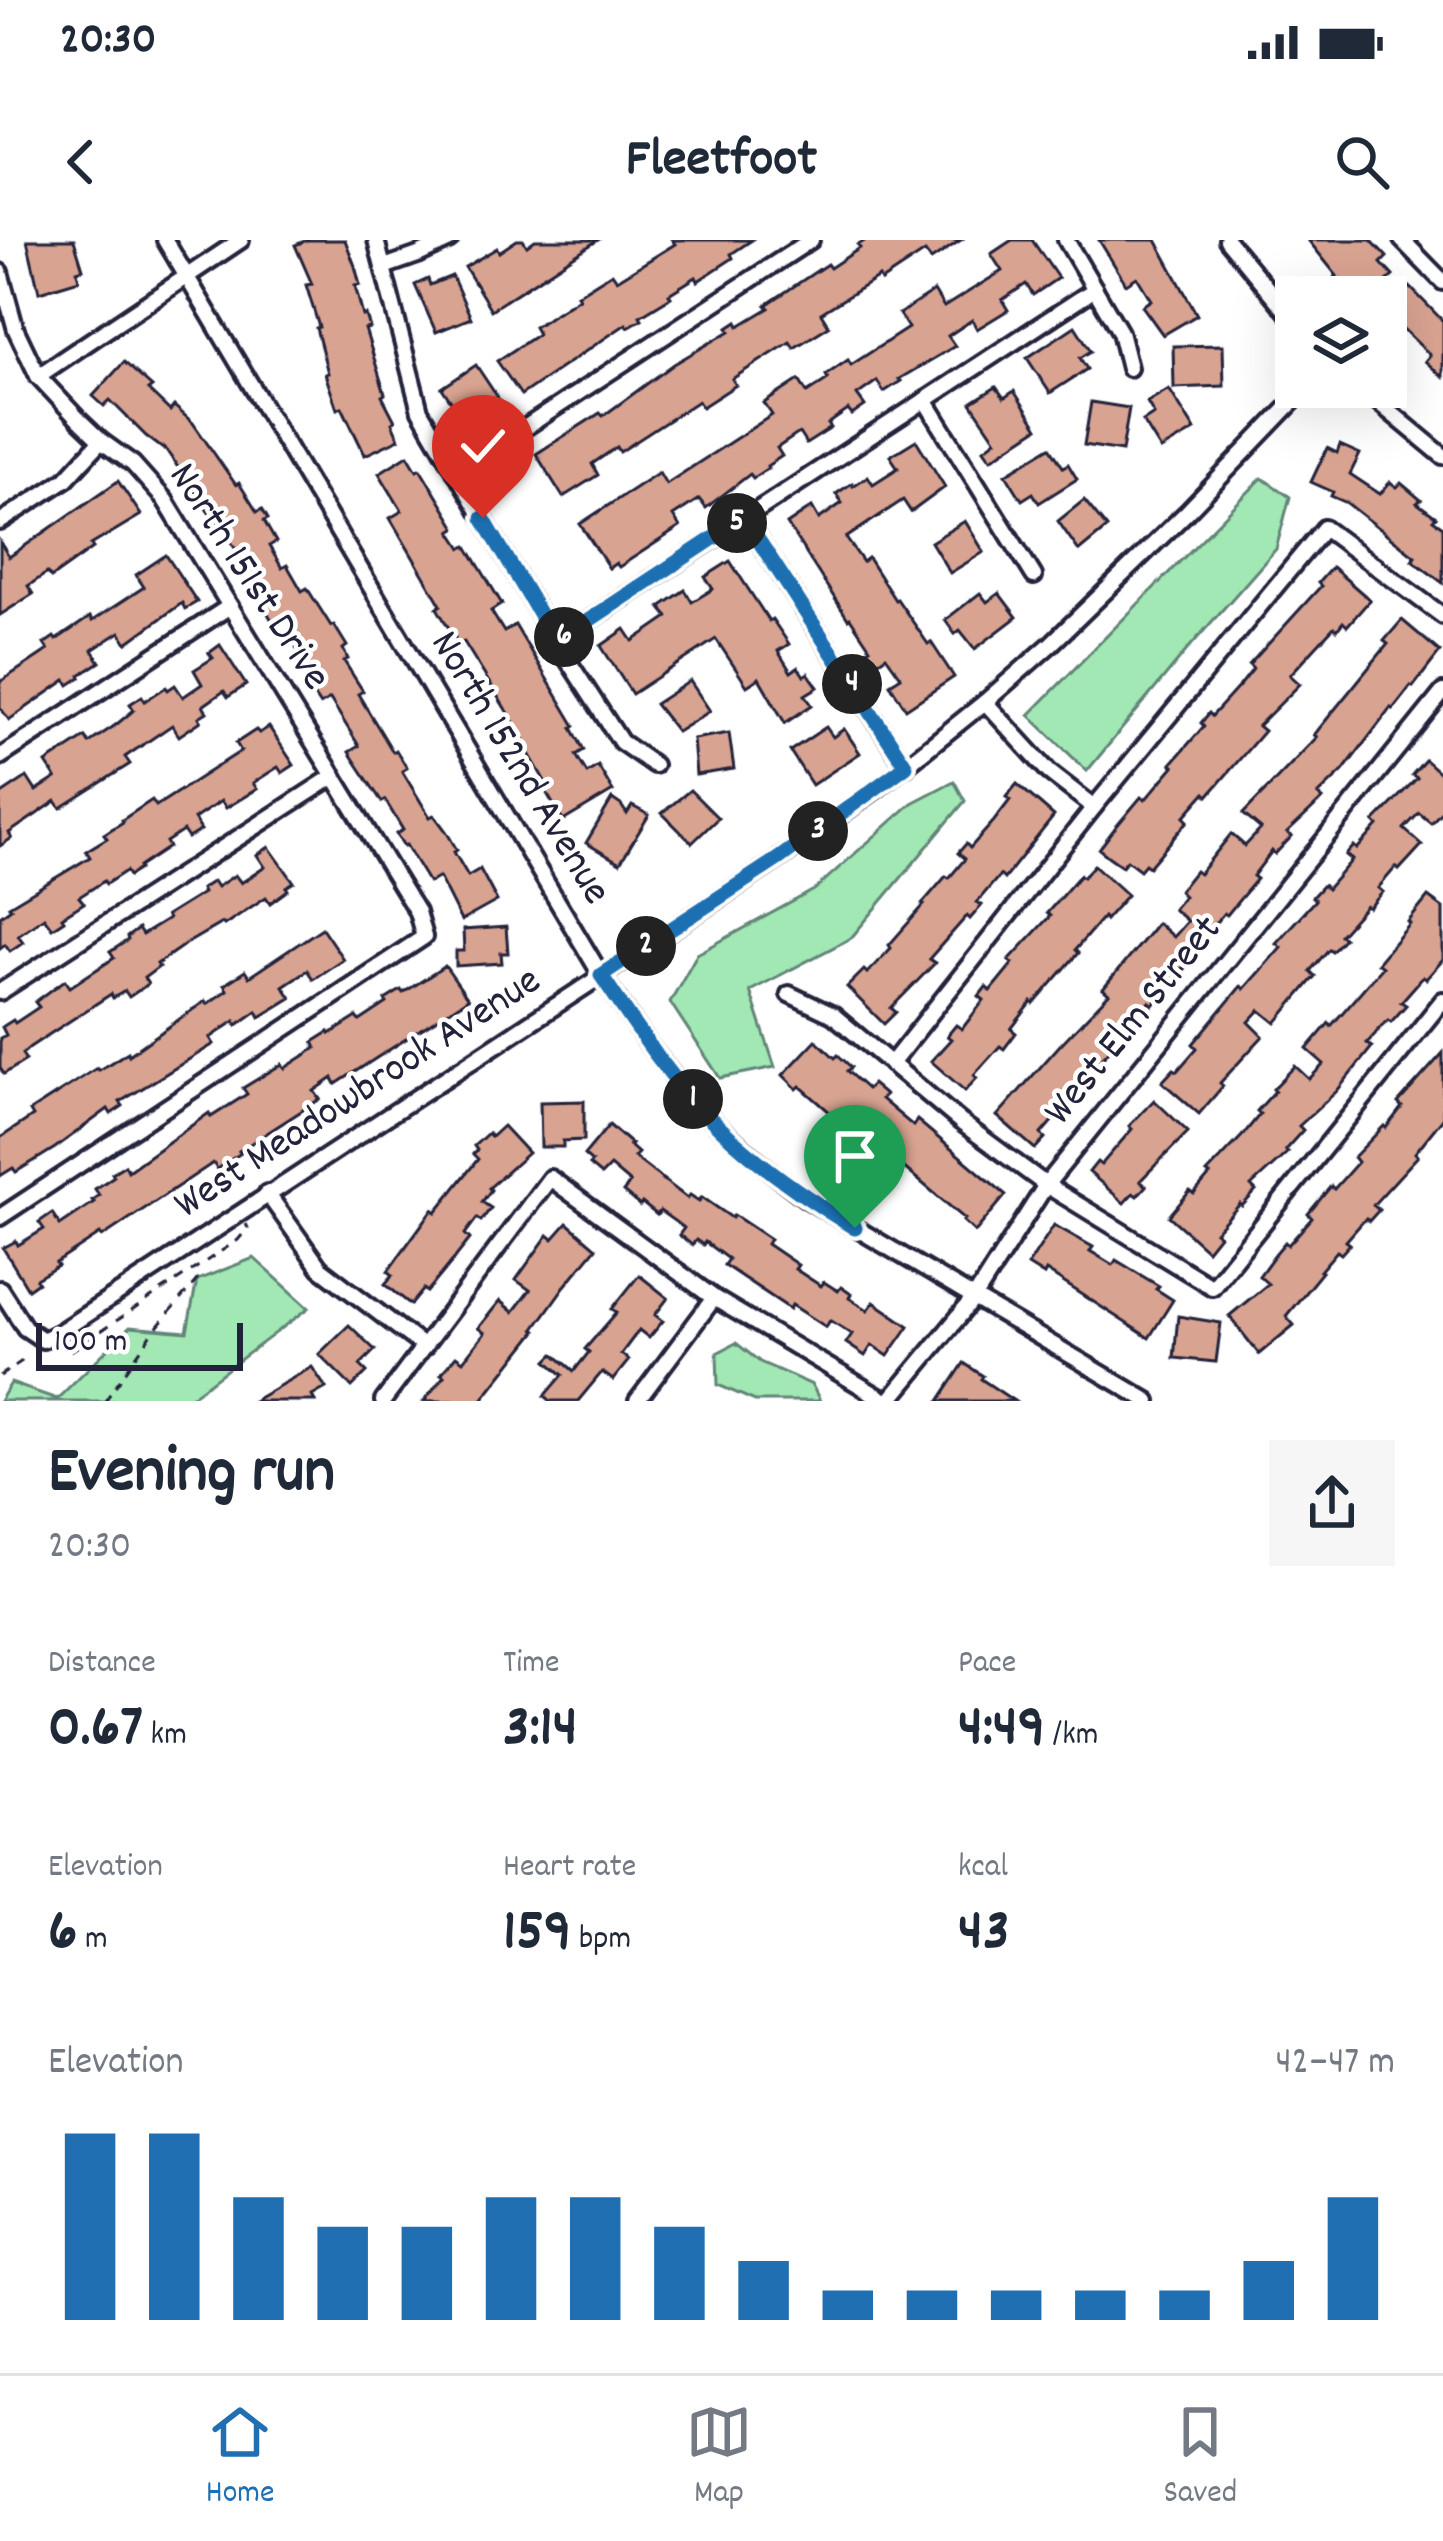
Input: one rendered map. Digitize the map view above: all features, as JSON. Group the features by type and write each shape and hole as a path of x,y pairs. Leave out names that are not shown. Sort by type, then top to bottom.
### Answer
{"street":[{"name":"North 152nd Avenue","path":"165,240 601,975 673,1076 718,1126 805,1198 1148,1401"},
{"path":"38,376 241,240"},
{"path":"376,240 419,410 621,742 654,766"},
{"path":"383,267 450,240"},
{"path":"456,473 811,240"},
{"path":"1066,240 1120,332 1129,368"},
{"path":"1227,240 1275,298"},
{"path":"1402,240 1443,282"},
{"name":"North 151st Drive","path":"0,272 16,329 38,376 165,500 417,912 424,937 0,1217"},
{"path":"556,642 1095,289"},
{"path":"925,400 1034,576"},
{"name":"West Meadowbrook Avenue","path":"0,1289 25,1328 43,1340 61,1331 778,859 985,702 1110,589 1287,408"},
{"path":"1385,408 1443,457"},
{"path":"0,522 66,478 101,441"},
{"path":"744,518 906,766"},
{"path":"891,1064 1324,528 1443,616"},
{"path":"0,757 230,606"},
{"name":"West Elm Street","path":"888,1401 975,1297 1046,1185 1443,692"},
{"path":"985,702 1049,772 1094,807"},
{"path":"0,992 334,776"},
{"path":"788,994 833,1015 962,1123 1046,1185 1212,1287 1443,1000"},
{"path":"383,1401 550,1178 714,1298 888,1401"},
{"path":"267,1193 320,1268 424,1347"},
{"path":"637,1401 714,1298"}],"path":[{"path":"71,1351 238,1240 248,1228 238,1213"},
{"path":"104,1401 197,1280 196,1268"},
{"path":"0,1376 25,1359"}],"green space":[{"path":"1262,478 1290,497 1276,549 1087,771 1029,715"},
{"path":"954,781 965,801 851,938 750,991 775,1067 720,1078 670,1002 697,954 814,890 912,803"},
{"path":"254,1258 309,1308 185,1401 0,1401 11,1383 57,1399 130,1327 187,1332 197,1280"},
{"path":"736,1343 760,1362 812,1385 820,1401 755,1401 718,1385 717,1353"}],"building":[{"path":"27,240 74,240 83,269 77,271 79,280 39,292"},
{"path":"307,240 345,240 355,266 360,285 355,286 370,328 365,329 382,396 399,439 365,455 342,407 337,409 325,374 319,327 306,285 312,284 295,245"},
{"path":"517,240 527,246 535,240 598,240 491,310 465,267"},
{"path":"672,240 752,240 731,254 733,258 669,294 642,319 626,324 521,395 497,361 538,334 534,327 579,298 577,295 612,273 617,280 675,244"},
{"path":"866,240 961,240 931,260 925,252 821,313 829,326 794,348 790,342 732,379 736,385 702,407 698,401 620,452 617,447 592,464 598,475 563,497 536,454 600,413 603,416 674,364 730,331 737,322 739,326 769,308 766,305 827,264 830,268"},
{"path":"1012,240 1032,240 1058,278 1033,295 1026,284 1002,300 1008,310 977,329 972,320 948,336 955,346 884,392 877,381 857,395 865,406 852,415 848,410 806,444 799,433 777,448 782,456 768,468 753,478 750,474 706,508 699,499 673,516 680,527 619,567 616,563 609,568 580,524 659,472 666,484 772,415 764,403 799,380 807,393 848,360 851,365 908,328 899,314 934,291 944,307 1002,271 991,254"},
{"path":"1099,240 1156,240 1197,315 1163,335 1142,306 1151,300 1137,277 1126,284"},
{"path":"1308,240 1371,240 1387,257 1381,263 1393,276 1337,276"},
{"path":"452,276 471,318 436,332 415,285"},
{"path":"1410,287 1443,321 1443,377 1425,361 1430,355 1407,333"},
{"path":"1075,326 1091,351 1080,358 1087,369 1050,393 1027,358"},
{"path":"1223,345 1224,386 1174,388 1173,346"},
{"path":"124,362 170,411 174,406 193,423 257,512 262,509 276,542 269,546 302,591 307,588 347,646 344,661 363,691 358,694 407,768 402,771 430,817 434,815 446,831 468,876 480,869 497,901 461,921 439,877 429,883 396,834 403,830 385,800 349,752 359,746 330,699 320,705 312,693 302,671 309,667 296,648 303,644 286,617 274,624 230,554 236,550 219,522 164,447 110,400 104,406 93,396"},
{"path":"476,365 504,407 470,430 442,388"},
{"path":"996,387 1004,398 1014,391 1038,428 991,459 984,449 996,440 971,403"},
{"path":"1169,389 1195,430 1161,450 1143,421 1154,414 1147,402"},
{"path":"1091,402 1129,408 1122,451 1084,445"},
{"path":"916,440 945,487 911,512 903,500 846,538 863,562 868,558 954,677 906,709 890,684 901,677 886,656 876,663 787,524 812,507 819,519 842,503 836,494 852,483 868,476 873,484 898,468 890,456"},
{"path":"1340,445 1360,454 1350,474 1380,494 1390,482 1397,487 1401,483 1436,517 1433,520 1443,527 1443,583 1347,503 1331,496 1333,492 1311,482 1327,448 1337,453"},
{"path":"1050,447 1077,479 1039,503 1033,493 1022,500 1006,474"},
{"path":"408,455 456,528 451,531 462,548 467,546 502,604 491,611 504,632 515,625 575,726 584,750 576,755 587,773 598,766 613,791 563,821 524,739 464,642 459,644 450,630 437,608 441,605 390,518 402,511 379,473"},
{"path":"118,481 141,515 91,545 51,578 47,573 28,586 33,594 0,615 0,542 9,557"},
{"path":"1084,500 1107,528 1079,551 1058,521"},
{"path":"965,521 984,552 950,573 931,542"},
{"path":"166,555 197,602 185,609 182,603 127,643 120,632 92,650 100,662 9,720 0,707 0,682 48,650 44,644 54,637 90,617 92,621 144,587 136,575"},
{"path":"730,561 789,644 778,651 791,672 798,667 818,687 805,695 812,705 785,723 759,678 747,686 716,639 632,694 601,646 625,629 633,641 668,617 660,607 685,590 692,602 713,589 705,577"},
{"path":"1332,567 1370,600 1347,626 1343,622 1337,630 1334,627 1290,675 1300,684 1258,726 1264,731 1184,817 1188,821 1149,867 1145,864 1140,870 1127,860 1122,866 1109,857 1099,849 1115,828 1174,766 1171,764 1204,726 1201,723 1242,683 1253,669 1249,665 1321,586 1318,583"},
{"path":"980,593 987,602 999,593 1017,617 975,649 945,620"},
{"path":"1402,620 1440,652 1318,795 1323,799 1287,833 1292,836 1275,854 1272,851 1253,876 1257,879 1197,944 1201,947 1184,969 1128,1028 1132,1032 1090,1071 1096,1076 1041,1134 1045,1138 1035,1149 997,1116 1109,994 1103,989 1157,923 1173,937 1187,921 1173,909 1184,896 1179,891 1231,834 1245,846 1261,829 1243,814 1317,737 1314,735"},
{"path":"220,645 246,685 228,697 224,691 203,706 207,712 199,717 201,721 179,736 172,725 125,757 130,764 61,808 56,801 9,833 12,838 0,846 0,795 27,777 36,791 56,778 46,763 85,737 89,743 117,724 134,710 130,704 142,696 145,701 175,685 183,697 202,684 194,670 213,658 209,653"},
{"path":"690,681 710,711 677,732 655,704"},
{"path":"269,727 294,765 282,773 278,767 253,783 257,789 226,808 221,801 194,819 201,830 188,838 183,831 129,876 126,871 79,897 84,903 52,928 44,917 18,935 23,942 10,951 5,944 0,948 0,916 9,906 90,857 86,851 107,838 104,834 122,820 152,800 156,806 241,751 236,743"},
{"path":"826,727 833,737 844,729 860,753 812,785 790,751"},
{"path":"729,733 734,769 696,775 693,739"},
{"path":"1425,760 1443,776 1443,810 1431,823 1419,813 1404,829 1422,845 1378,888 1383,892 1310,971 1315,976 1276,1023 1260,1010 1249,1022 1263,1036 1199,1114 1162,1082 1197,1048 1193,1044 1241,986 1244,989 1281,947 1276,943 1315,900 1312,897 1323,885 1327,889 1352,860 1346,855 1378,826 1374,822 1417,778 1412,775"},
{"path":"1017,784 1054,816 1004,879 1000,875 977,902 982,905 970,919 967,916 929,959 935,963 891,1008 896,1012 884,1024 847,987 891,948 922,904 965,859 958,853 966,844 970,848 994,821"},
{"path":"690,790 718,818 692,843 662,813"},
{"path":"612,799 627,814 632,806 649,815 620,863 586,843"},
{"path":"269,847 294,882 288,890 270,903 266,897 184,945 144,978 148,984 129,997 125,991 113,998 111,994 30,1047 22,1054 26,1060 4,1074 0,1068 0,1038 6,1035 2,1027 39,1007 35,1002 65,980 70,987 114,958 110,952 127,937 138,929 142,935 168,919 213,881 217,887 235,875 241,883 265,867 257,855"},
{"path":"1094,865 1127,895 1032,1002 1011,1029 1016,1033 1004,1049 1000,1046 965,1091 931,1061 951,1039 947,1036 956,1025 962,1029 984,1000 979,996 986,987 990,991 1013,963 1009,960 1050,916 1047,913"},
{"path":"1428,897 1443,908 1443,960 1367,1043 1372,1047 1337,1091 1299,1126 1303,1130 1285,1150 1288,1152 1251,1186 1256,1191 1215,1232 1219,1235 1207,1250 1169,1216 1210,1175 1207,1173 1243,1135 1273,1089 1295,1066 1309,1079 1324,1064 1307,1049 1382,967 1377,963"},
{"path":"506,927 508,953 501,953 502,963 456,966 456,951 464,951 463,930"},
{"path":"322,928 343,959 313,979 307,970 283,986 291,998 260,1017 257,1011 237,1025 235,1021 210,1038 214,1044 120,1102 123,1106 111,1114 108,1109 55,1148 16,1172 13,1168 0,1176 0,1138 33,1116 30,1111 97,1068 129,1055 227,990 224,985 245,971 249,977"},
{"path":"445,966 468,999 336,1084 333,1078 314,1091 320,1099 217,1169 213,1163 102,1237 100,1234 56,1263 28,1289 3,1248 44,1229 39,1222 52,1213 60,1225 94,1202 99,1195 95,1189 112,1173 125,1165 128,1171 209,1113 211,1117 247,1094 243,1088 316,1048 313,1042 357,1017 360,1021 385,1000"},
{"path":"816,1040 851,1067 847,1071 867,1089 872,1084 885,1095 881,1099 913,1126 917,1120 1006,1195 975,1232 884,1151 880,1156 783,1075"},
{"path":"1443,1053 1443,1118 1415,1153 1418,1156 1373,1205 1379,1210 1346,1241 1350,1244 1341,1254 1337,1251 1286,1316 1294,1325 1259,1354 1229,1316 1268,1284 1259,1276 1275,1254 1312,1218 1308,1214 1358,1162 1354,1157 1386,1128 1402,1107 1398,1103"},
{"path":"1154,1100 1188,1132 1140,1181 1146,1186 1137,1196 1133,1193 1124,1203 1089,1172 1097,1162 1101,1165"},
{"path":"584,1101 584,1140 541,1147 540,1102"},
{"path":"609,1125 631,1144 638,1153 634,1157 687,1198 690,1195 699,1201 702,1197 734,1215 770,1239 767,1244 821,1286 824,1282 838,1291 841,1287 868,1310 874,1302 909,1326 888,1356 872,1345 865,1356 846,1343 852,1334 830,1320 826,1327 792,1305 790,1309 724,1265 728,1259 705,1242 696,1240 692,1245 679,1235 684,1228 660,1211 657,1215 640,1206 623,1192 630,1183 610,1166 601,1175 584,1155"},
{"path":"503,1126 528,1153 489,1188 482,1202 491,1208 481,1221 477,1218 465,1234 470,1239 411,1305 385,1284 393,1275 388,1271 433,1209 436,1212 478,1159 474,1146"},
{"path":"567,1223 596,1248 481,1401 424,1401 456,1356 463,1361 485,1333 478,1328 500,1301 513,1312 530,1290 516,1280 548,1235 553,1239"},
{"path":"1054,1225 1093,1247 1090,1251 1113,1265 1116,1260 1159,1286 1156,1289 1173,1300 1149,1338 1046,1271 1044,1275 1028,1265"},
{"path":"639,1275 668,1298 655,1315 663,1321 649,1338 639,1330 621,1354 629,1360 613,1380 602,1372 578,1401 551,1401 545,1396 563,1375 547,1361 554,1354 574,1371"},
{"path":"1178,1316 1221,1323 1216,1362 1174,1358"},
{"path":"349,1325 375,1350 360,1365 367,1372 352,1387 319,1354"},
{"path":"964,1363 981,1379 1014,1401 939,1401"},
{"path":"312,1367 326,1388 312,1396 315,1401 253,1401"}],"route":[{"path":"483,518 556,642 744,518 906,766 778,859 601,975 661,1060 718,1126 805,1198 855,1228"}]}
